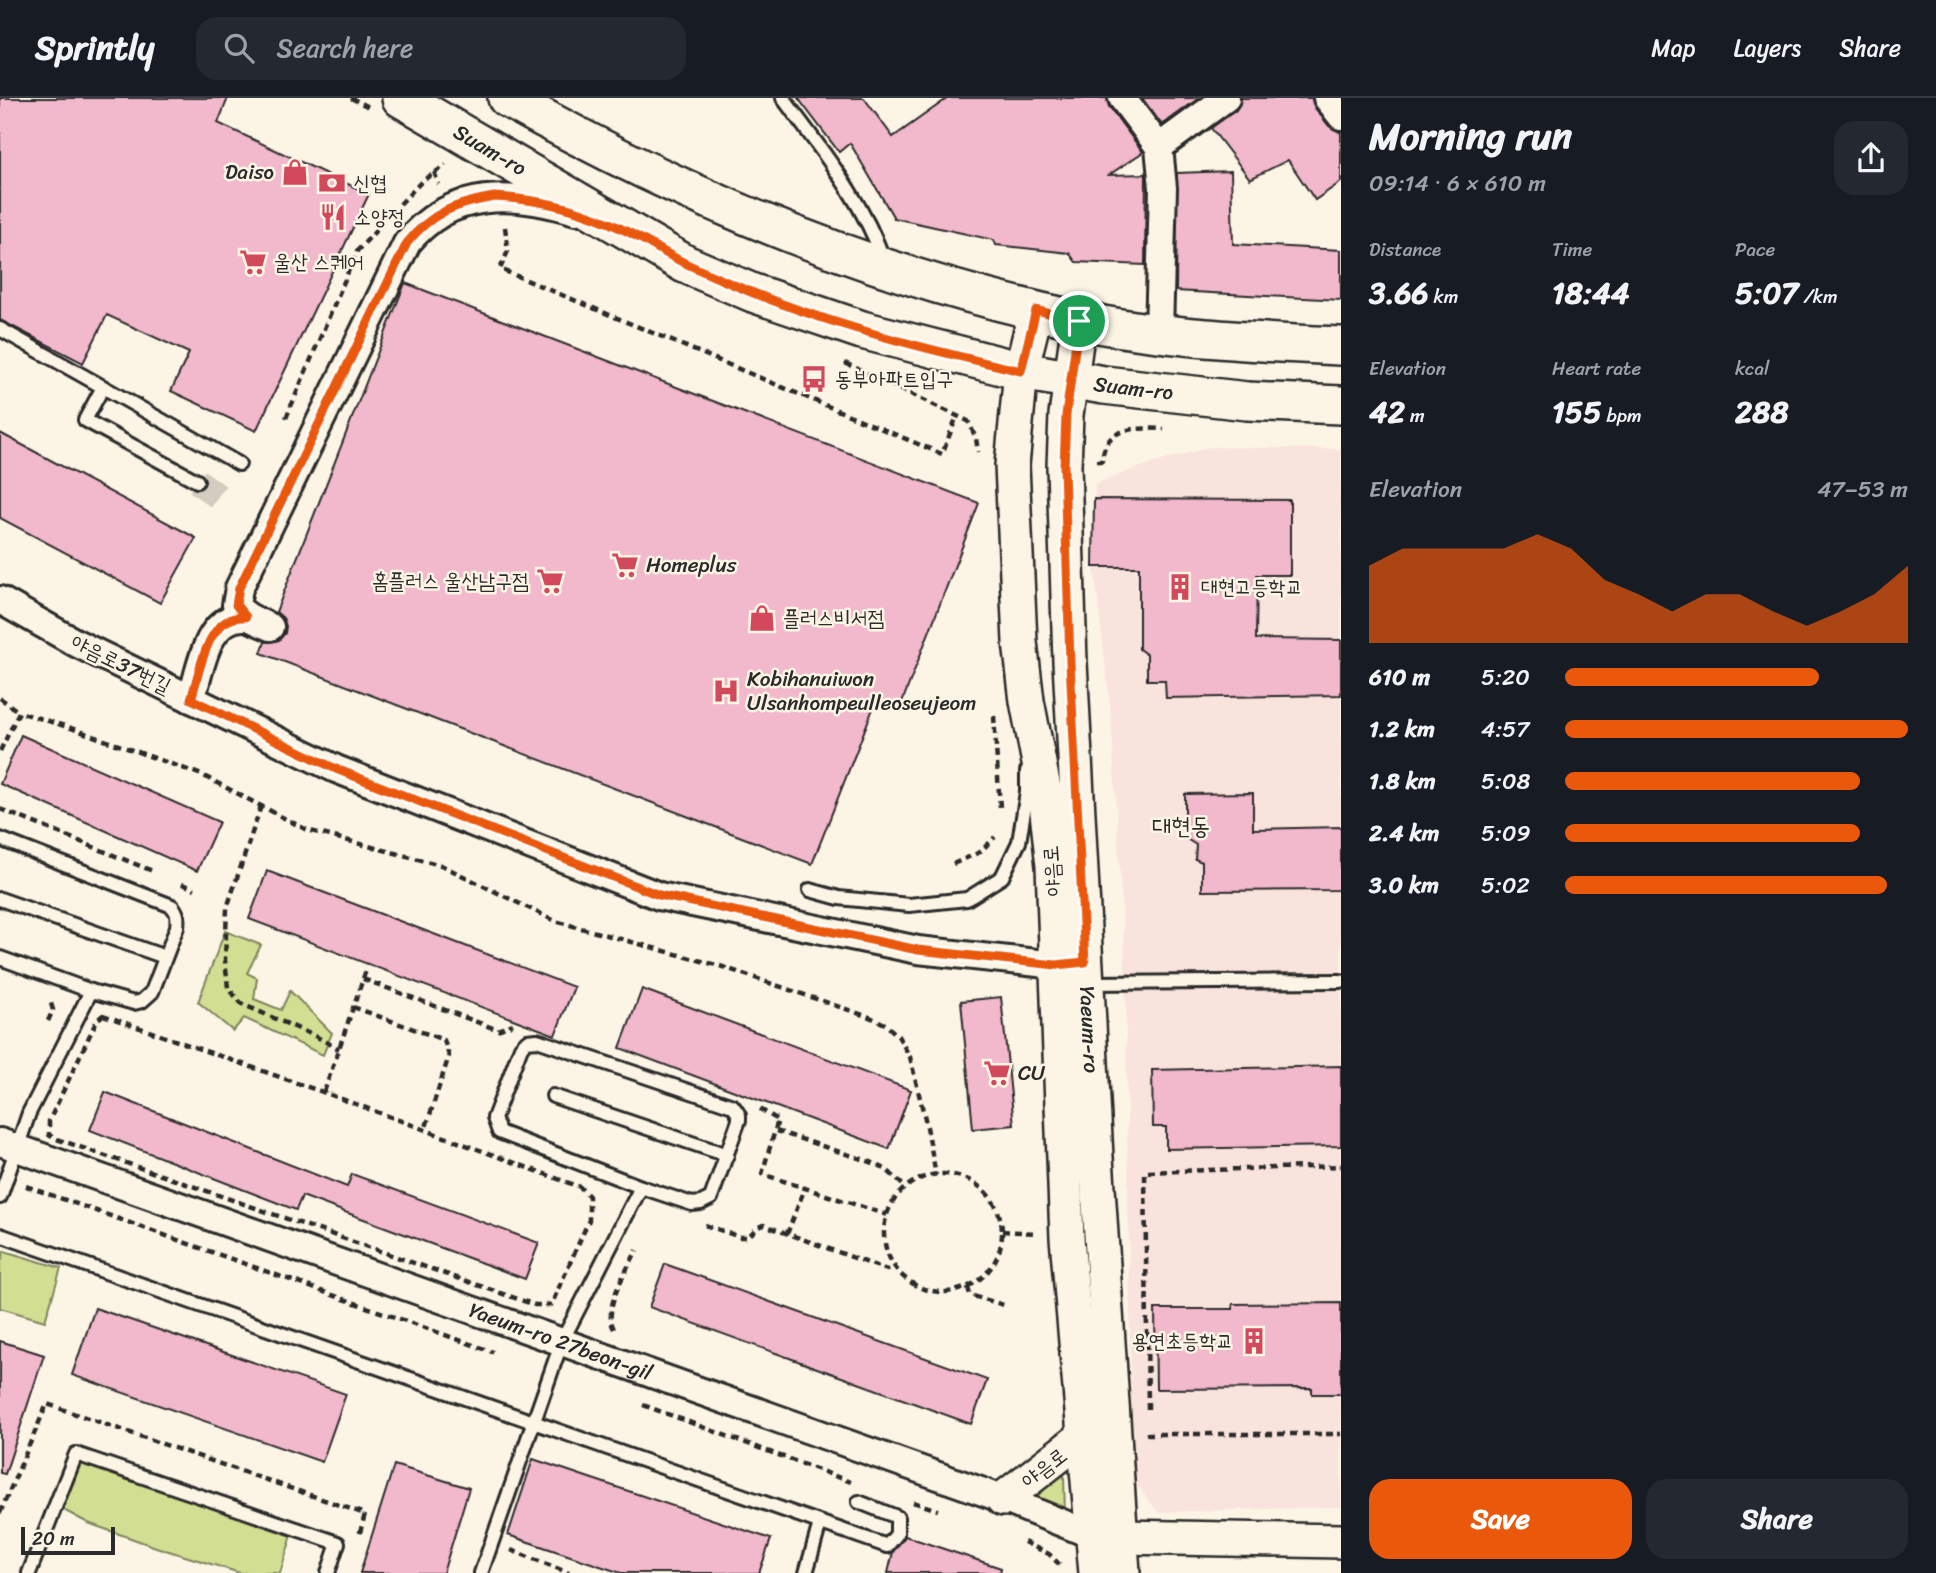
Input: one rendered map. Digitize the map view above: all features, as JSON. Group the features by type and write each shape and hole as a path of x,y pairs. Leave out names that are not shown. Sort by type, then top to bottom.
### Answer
{"main road":[{"path":"508,98 622,161 795,235 886,267 1079,321 1254,342 1341,346"},
{"name":"Suam-ro","path":"387,104 542,180 685,264 752,293 862,330 1021,371 1070,380 1247,401 1341,405"}],"street":[{"path":"1122,98 1159,148 1163,188 1159,332"},
{"path":"1159,148 1226,98"},
{"path":"1328,98 1341,116"},
{"path":"271,627 246,617 236,605 239,588 407,243 420,226 450,208 494,197 521,198 553,204 621,228"},
{"name":"야음로","path":"1036,310 1021,371 1012,465 1020,642 1027,701 1043,783 1053,866 1076,970 1067,1238 1084,1436 1107,1536"},
{"name":"Yaeum-ro","path":"1079,321 1070,380 1064,460 1076,970 1107,1536 1123,1573"},
{"name":"야음로37번길","path":"0,600 76,643 336,769 659,895 918,950 1076,970"},
{"path":"191,699 206,649 216,630 230,619 246,617"},
{"name":"Yaeum-ro 27beon-gil","path":"9,1145 1107,1536"},
{"name":"야음로","path":"1003,1499 1084,1436"},
{"path":"1096,1573 1095,1546 1107,1536 1341,1541"}],"lane":[{"path":"783,98 848,186 868,222 886,267"},
{"path":"0,329 240,464"},
{"path":"103,387 85,420 197,481"},
{"path":"810,890 839,898 909,905 967,899 1002,877 1019,842 1027,792 1027,701"},
{"path":"0,839 172,906 177,911 177,927 166,957 152,992 142,1001 134,1003 91,991 0,958"},
{"path":"0,899 166,957"},
{"path":"1076,970 1341,981"},
{"path":"0,1198 9,1145 29,1113 91,991"},
{"path":"537,1040 733,1106 739,1120 711,1198 692,1203 641,1187 499,1132 494,1118 524,1044 537,1040"},
{"path":"553,1096 727,1155"},
{"path":"481,1573 562,1341 641,1187"},
{"path":"0,1235 887,1546 897,1534 897,1517 859,1502"},
{"path":"29,1573 76,1454 338,1543 328,1573"},
{"path":"806,1573 820,1522"}],"path":[{"path":"351,98 387,104"},
{"path":"397,207 422,181 447,165 448,157"},
{"path":"434,172 450,208"},
{"path":"284,424 357,251 389,216"},
{"path":"494,225 505,223 508,251 500,269 942,454 957,416"},
{"path":"834,359 968,421 979,456"},
{"path":"1064,460 1102,461 1108,440 1125,430 1177,429"},
{"path":"0,698 19,712 202,775 307,830 441,865 555,921 720,966 885,1024 898,1036 910,1057 936,1175"},
{"path":"993,709 1000,820"},
{"path":"0,751 19,712"},
{"path":"261,806 228,908 225,960 228,988 242,1004 339,1049"},
{"path":"0,809 157,873"},
{"path":"954,864 980,852 999,832"},
{"path":"170,878 195,889"},
{"path":"324,1093 366,970"},
{"path":"363,979 498,1030 508,1024"},
{"path":"47,1023 53,1010 48,999"},
{"path":"353,1007 444,1040 449,1056 425,1130"},
{"path":"103,1014 425,1130 580,1187 589,1196 589,1220 551,1305 535,1305 54,1138 49,1135 48,1130 49,1121 97,1020 103,1014"},
{"path":"776,1131 871,1162 887,1170 905,1187"},
{"path":"1341,1166 1145,1172 1148,1434 1341,1434"},
{"path":"762,1174 887,1215"},
{"path":"936,1175 960,1176 978,1185 991,1199 1000,1217 1002,1231 998,1255 988,1272 968,1287 954,1292 934,1292 915,1286 899,1274 888,1258 883,1239 892,1201 905,1187 922,1178 936,1175"},
{"path":"21,1184 494,1352"},
{"path":"787,1234 805,1188"},
{"path":"696,1222 740,1237 748,1237 764,1225 887,1270 895,1268"},
{"path":"1002,1231 1044,1233"},
{"path":"618,1332 610,1322 610,1310 639,1245"},
{"path":"968,1287 970,1295 1004,1305"},
{"path":"632,1401 853,1483"},
{"path":"905,1499 943,1511"},
{"path":"1019,1539 1049,1554 1068,1573"},
{"path":"492,1543 569,1573"}],"shaded area":[{"path":"1209,447 1341,449 1341,1507 1158,1512 1132,1479 1125,961 1111,714 1092,550 1095,484 1137,468"}],"green space":[{"path":"225,931 261,945 247,973 257,978 254,999 281,1010 290,991 332,1033 323,1055 244,1018 233,1031 198,1002"},
{"path":"4,1251 61,1268 45,1321 0,1308 0,1265"},
{"path":"75,1456 294,1529 280,1573 240,1573 88,1523 56,1506"},
{"path":"1064,1474 1065,1518 1017,1499"}],"building":[{"path":"0,98 228,98 218,123 369,194 256,431 171,391 189,353 107,315 83,363 0,320"},
{"path":"798,98 864,98 893,137 948,98 1107,98 1109,107 1143,152 1109,175 1146,174 1145,265 1076,262 1069,253 996,245 994,240 894,218 850,143 839,152"},
{"path":"1142,98 1199,98 1162,125"},
{"path":"1241,98 1312,98 1315,108 1329,126 1341,133 1341,182 1315,200 1288,160 1250,179 1211,128 1236,110"},
{"path":"1231,171 1233,244 1341,250 1341,300 1176,291 1177,173"},
{"name":"Homeplus","path":"405,283 979,503 899,710 876,701 812,864 261,653 265,642 279,640 285,633 283,618 276,612"},
{"path":"0,433 196,538 160,603 0,518"},
{"name":"대현고등학교","path":"1094,499 1290,500 1290,575 1257,575 1256,639 1341,640 1341,695 1166,698 1165,680 1147,680 1147,655 1139,649 1139,567 1093,567"},
{"path":"21,735 219,822 197,871 0,784"},
{"path":"1253,793 1253,829 1341,827 1341,890 1202,891 1202,862 1195,859 1196,845 1185,838 1185,794"},
{"path":"267,871 574,987 555,1035 249,919"},
{"path":"642,989 911,1090 889,1149 620,1048"},
{"path":"1001,997 1014,1125 973,1129 961,1001"},
{"path":"1341,1066 1341,1146 1166,1149 1166,1127 1153,1127 1152,1070"},
{"path":"105,1092 347,1187 352,1174 539,1243 525,1279 302,1196 296,1210 90,1130"},
{"path":"665,1264 987,1380 971,1424 649,1307"},
{"name":"용연초등학교","path":"1341,1303 1341,1394 1312,1394 1312,1388 1156,1389 1155,1309 1233,1309 1233,1304"},
{"path":"95,1308 346,1394 322,1462 72,1375"},
{"path":"0,1341 44,1355 5,1474 0,1473"},
{"path":"533,1459 771,1539 759,1573 621,1573 508,1535"},
{"path":"394,1465 469,1488 443,1573 360,1573"},
{"path":"905,1536 1001,1568 1000,1573 888,1573 893,1552"}],"tunnel":[{"path":"197,481 219,497"}],"place":[{"name":"Daiso","path":"295,172"},
{"name":"신협","path":"332,183"},
{"name":"소양정","path":"333,217"},
{"name":"울산 스퀘어","path":"253,262"},
{"name":"동부아파트입구","path":"814,379"},
{"name":"Homeplus","path":"625,565"},
{"name":"홈플러스 울산남구점","path":"550,581"},
{"name":"대현고등학교","path":"1180,587"},
{"name":"플러스비서점","path":"762,618"},
{"name":"Kobihanuiwon Ulsanhompeulleoseujeom","path":"726,691"},
{"name":"CU","path":"997,1073"},
{"name":"용연초등학교","path":"1254,1341"}],"district":[{"name":"대현동","path":"1181,826"}],"route":[{"path":"494,197 521,198 553,204 621,228 685,264 752,293 862,330 1021,371 1036,310 1079,321 1066,415 1064,467 1070,662 1085,962 1056,965 918,950 659,895 336,769 191,699 206,649 216,630 230,619 237,616 246,617 236,605 239,588 407,243 420,226 454,206 494,197"}]}
